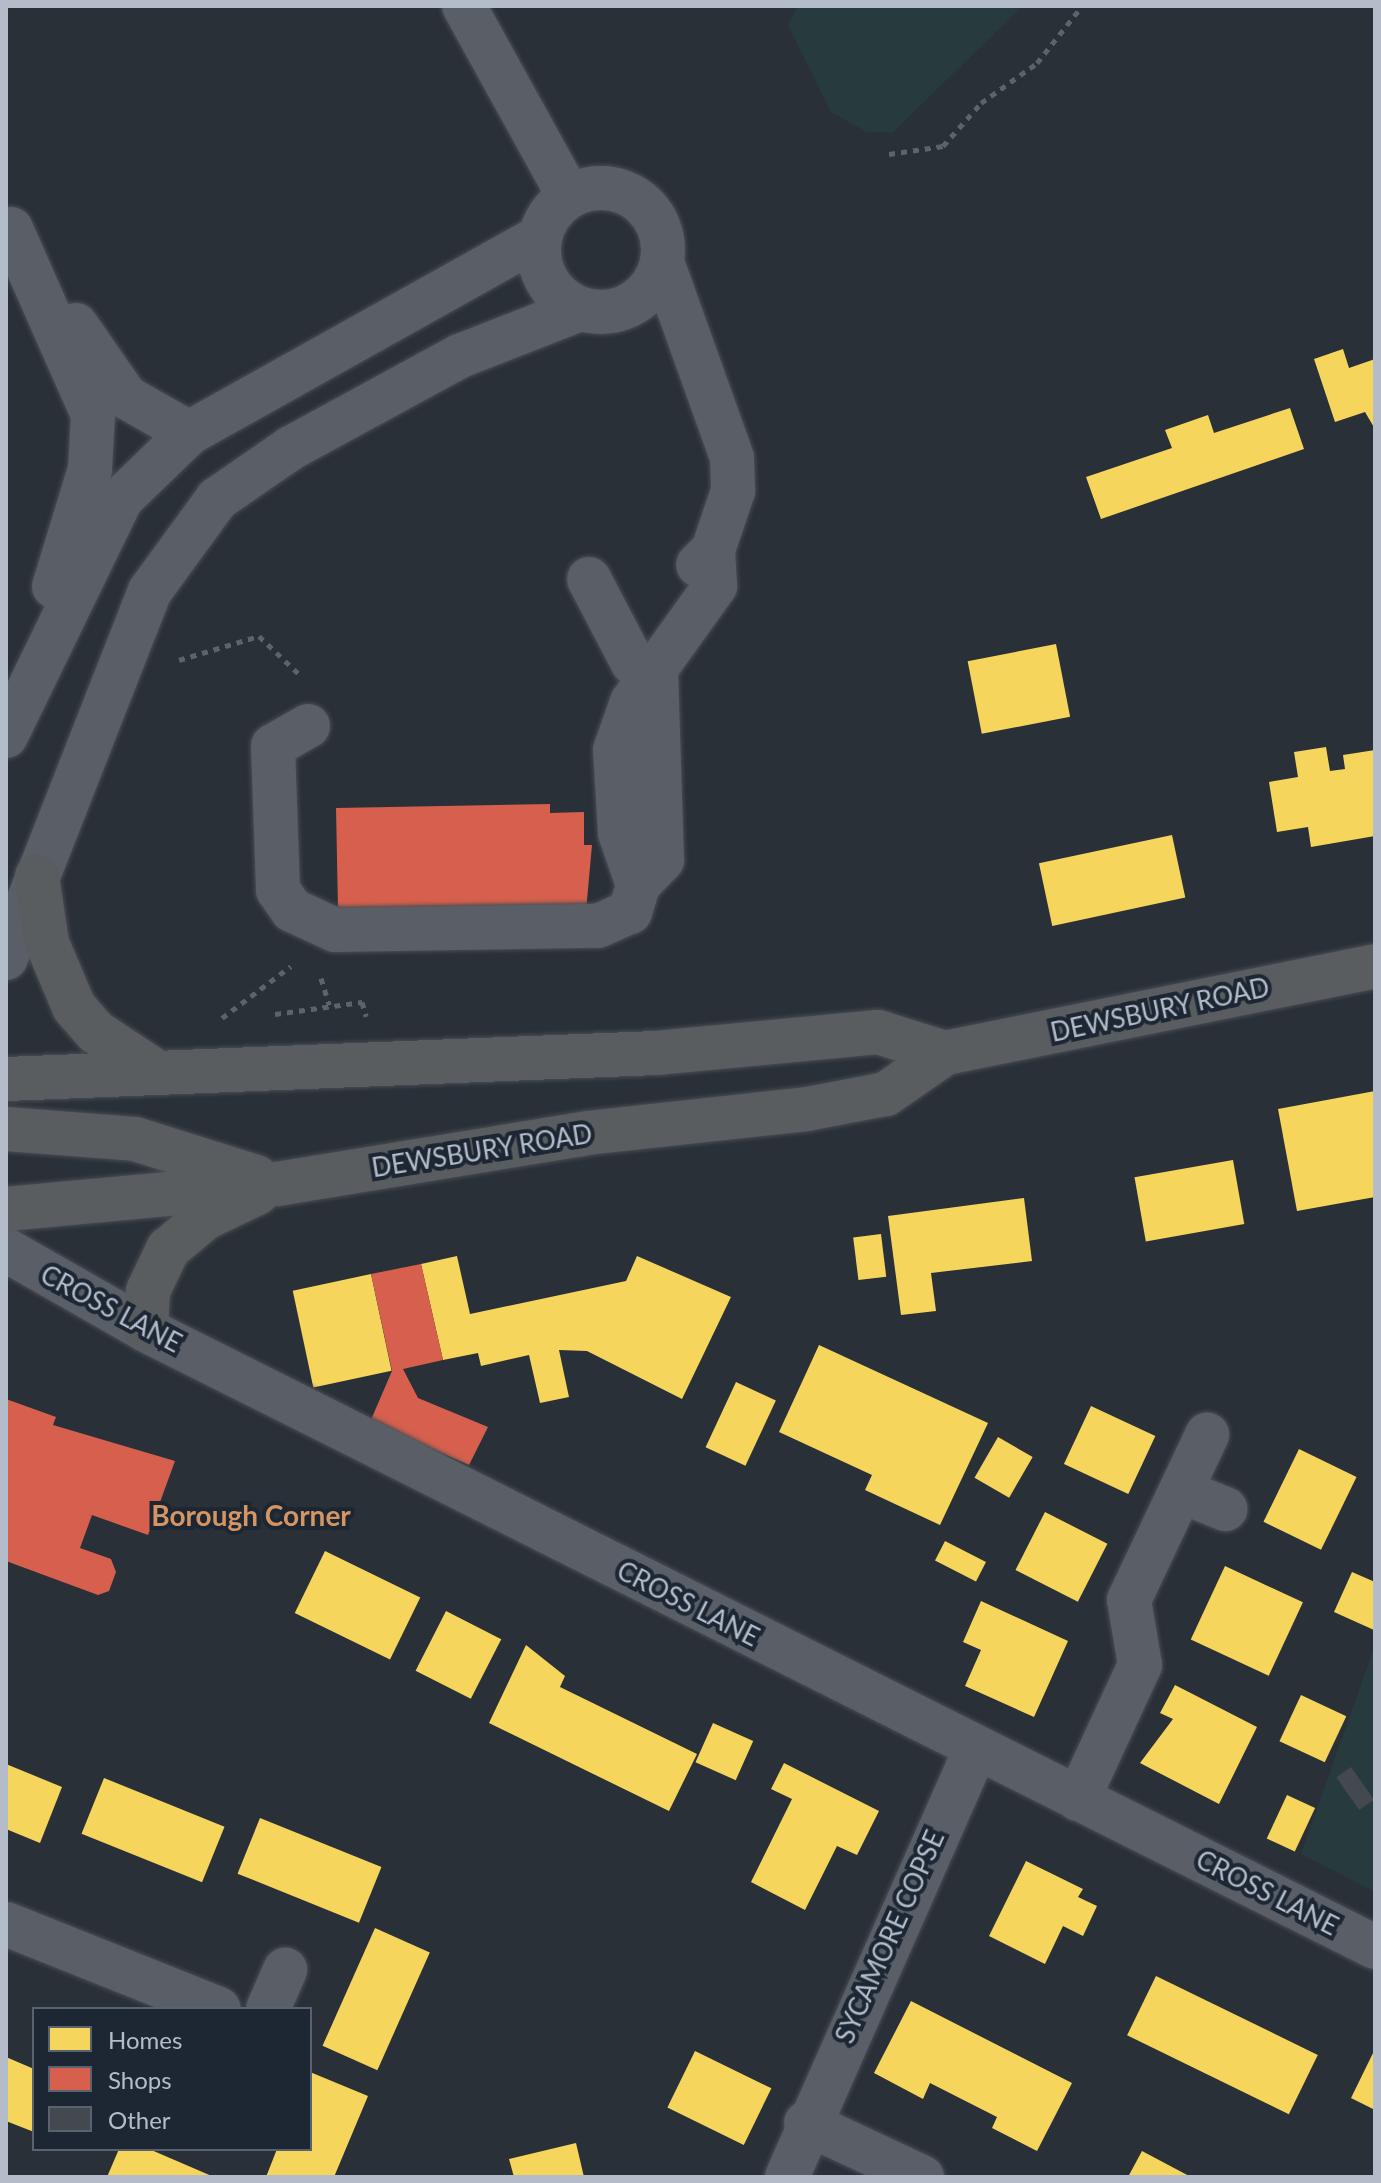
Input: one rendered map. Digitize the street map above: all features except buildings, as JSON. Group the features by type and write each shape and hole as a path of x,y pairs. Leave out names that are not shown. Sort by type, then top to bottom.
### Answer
{"highway":[{"path":"37,876 47,943 74,1007 96,1032 155,1071"},
{"name":"DEWSBURY ROAD","path":"6,1209 277,1184 587,1133 807,1109 886,1094 945,1053 1375,966"},
{"name":"DEWSBURY ROAD","path":"6,1079 656,1053 878,1032 945,1053"},
{"path":"6,1129 135,1139 277,1184"},
{"path":"146,1330 148,1291 168,1249 205,1218 277,1184"}],"street":[{"path":"464,6 569,196"},
{"path":"10,726 121,499 189,433 540,237 569,196 604,188 637,199 660,226 662,262 689,350 726,425 732,458 733,491 706,558 715,586 644,664 615,750 620,833 638,885 630,912 598,926 316,926 278,890 273,746 309,709"},
{"path":"9,225 126,397 189,433"},
{"path":"9,225 87,396 95,440 10,726"},
{"path":"540,237 546,281 588,311 689,350"},
{"path":"6,958 150,591 217,499 291,448 460,356 588,311 632,304 662,262"},
{"path":"589,579 644,664"},
{"name":"CROSS LANE","path":"6,1250 146,1330 975,1750 1375,1947"},
{"path":"1078,1799 1140,1665 1129,1600 1207,1435"},
{"path":"1181,1491 1225,1509"},
{"name":"SYCAMORE COPSE","path":"787,2177 806,2123 975,1750"},
{"path":"6,1924 214,2007"},
{"path":"269,2007 285,1970"},
{"path":"806,2123 922,2177"}],"path":[{"path":"889,154 943,146 981,103 1037,63 1082,6"},
{"path":"121,664 156,666 259,636 309,709"},
{"path":"244,1019 215,1023 301,958"},
{"path":"317,963 329,1005"},
{"path":"258,1016 362,1002 379,1065"}],"green space":[{"path":"798,6 1023,6 893,132 867,132 831,112 788,25"},
{"path":"1375,1645 1375,1892 1301,1854"}],"district":[{"name":"Borough Corner","path":"251,1515"}]}
